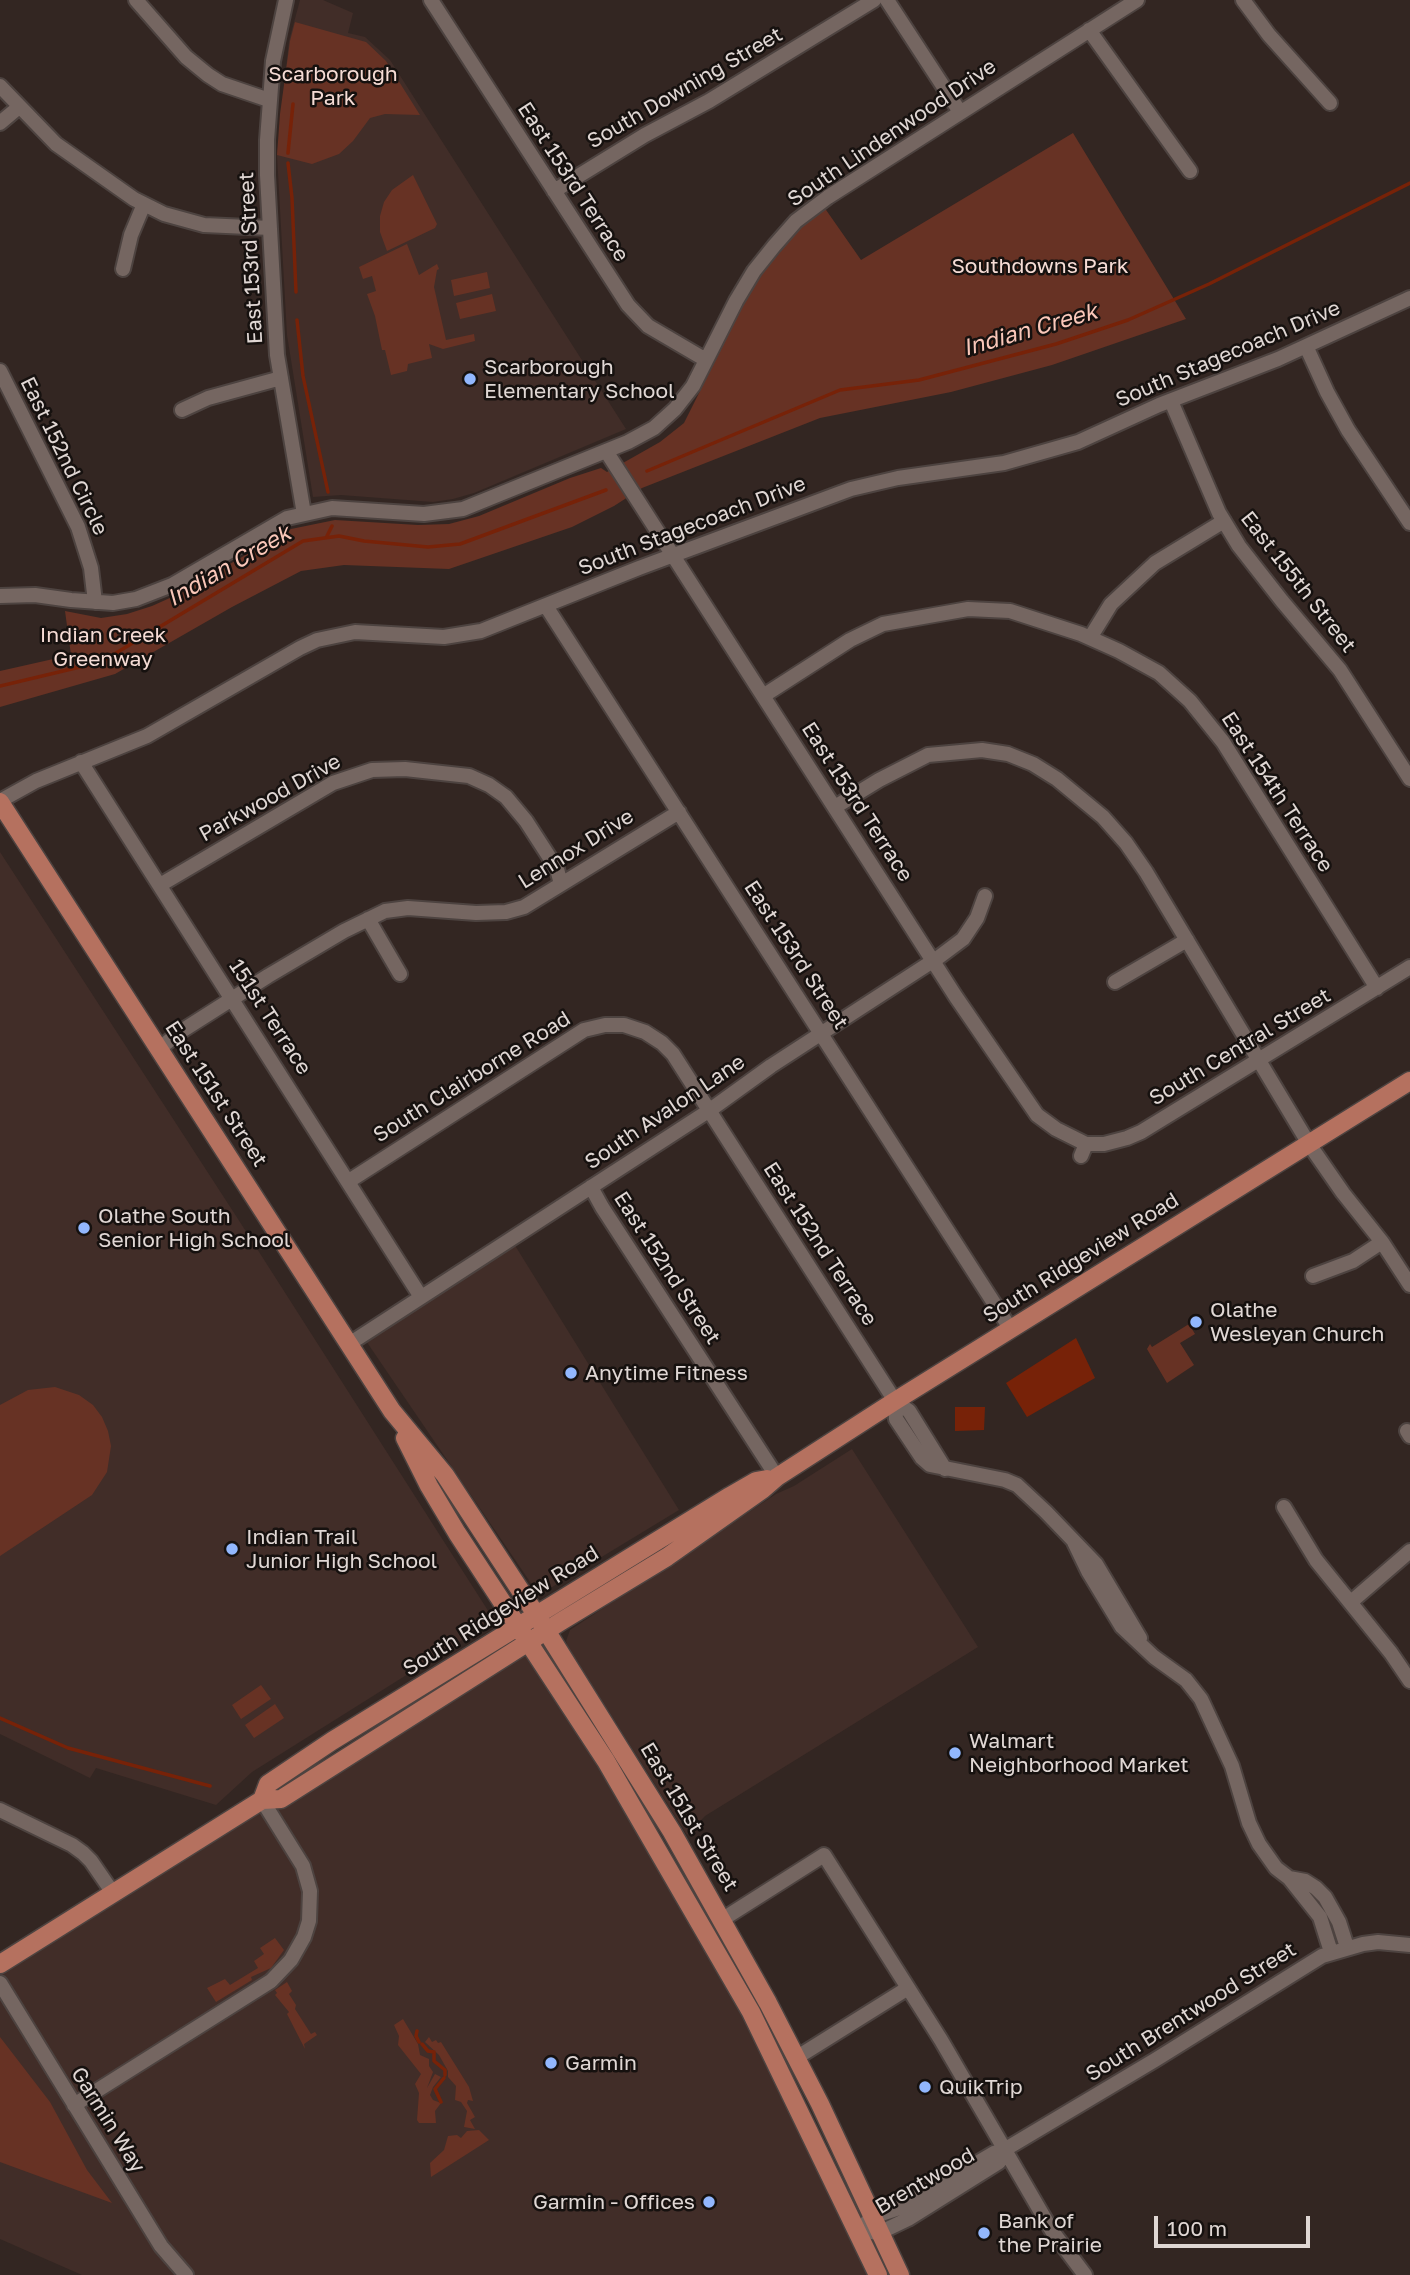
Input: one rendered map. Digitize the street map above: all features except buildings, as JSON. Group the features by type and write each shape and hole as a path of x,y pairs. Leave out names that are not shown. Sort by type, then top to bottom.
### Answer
{"main road":[{"name":"East 151st Street","path":"0,802 392,1411 429,1486 624,1793 751,2012 878,2275"},
{"name":"South Ridgeview Road","path":"0,1964 262,1800 279,1801 756,1481 777,1477 1010,1328 1410,1081"},
{"name":"East 151st Street","path":"392,1411 445,1475 673,1832 723,1919 794,2054 900,2275"},
{"path":"624,1793 636,1800 644,1810 698,1901 723,1919"},
{"path":"709,1938 724,1942 775,2036 794,2054"}],"street":[{"path":"136,0 186,57 208,75 222,84 269,100"},
{"name":"East 153rd Street","path":"286,0 276,42 267,148 274,329 304,514"},
{"name":"East 153rd Terrace","path":"431,0 628,305 648,326 706,360"},
{"name":"South Downing Street","path":"554,191 645,135 709,102 874,0"},
{"path":"887,0 960,112"},
{"name":"South Lindenwood Drive","path":"0,596 35,595 113,603 156,592 275,524 304,514 332,508 424,514 451,512 475,506 654,428 675,409 693,386 754,271 796,221 828,197 1137,0"},
{"path":"1243,0 1269,35 1330,103"},
{"path":"1089,30 1191,171"},
{"path":"0,86 56,144 80,163 144,204 164,214 204,225 270,228"},
{"path":"0,123 19,107"},
{"path":"122,269 131,235 144,204"},
{"name":"South Stagecoach Drive","path":"0,802 36,781 147,736 317,640 355,632 462,636 495,627 851,489 898,478 1004,463 1044,454 1278,359 1410,298"},
{"path":"1306,346 1348,430 1410,523"},
{"name":"East 152nd Circle","path":"0,371 78,527 91,568 95,602"},
{"path":"182,410 208,398 281,378"},
{"name":"East 155th Street","path":"1171,401 1224,521 1261,574 1340,670 1410,779"},
{"name":"East 153rd Terrace","path":"606,451 933,961 1037,1115 1076,1140 1083,1150"},
{"path":"1090,638 1111,604 1155,562 1224,521"},
{"name":"East 153rd Street","path":"546,606 1010,1328"},
{"name":"East 154th Terrace","path":"762,696 850,640 883,624 919,616 968,609 1010,611 1090,638 1159,673 1198,711 1230,753 1377,988"},
{"path":"835,807 928,755 982,750 1008,754 1033,764 1057,779 1103,817 1133,853 1309,1144 1382,1242 1410,1285"},
{"name":"151st Terrace","path":"81,762 421,1297"},
{"name":"Parkwood Drive","path":"160,885 333,783 372,770 405,769 470,776 506,797 526,821 557,869 561,884"},
{"name":"Lennox Drive","path":"160,1048 180,1031 232,998 344,931 385,911 408,908 476,913 506,912 524,907 679,811"},
{"name":"South Avalon Lane","path":"349,1344 710,1110 933,961 963,939 985,896"},
{"path":"368,919 400,974"},
{"path":"1115,982 1187,940"},
{"name":"South Central Street","path":"1083,1150 1141,1132 1410,967"},
{"name":"South Clairborne Road","path":"349,1181 575,1035 596,1026 624,1025 654,1036 673,1054 710,1110"},
{"name":"East 152nd Terrace","path":"710,1110 895,1401 896,1419 922,1458 930,1465 1017,1485 1096,1564 1131,1620 1145,1649 1186,1680 1201,1699 1232,1766 1249,1823 1276,1868 1289,1878"},
{"name":"East 152nd Street","path":"591,1186 777,1477"},
{"path":"1313,1276 1353,1261 1382,1242"},
{"path":"1284,1507 1316,1560 1391,1653 1410,1681"},
{"path":"1351,1602 1410,1550"},
{"path":"74,2105 271,1981 291,1960 304,1937 309,1921 310,1891 303,1866 262,1800"},
{"path":"0,1810 83,1853 92,1861 113,1893"},
{"path":"723,1919 824,1854 908,1988 1052,2231 1085,2275"},
{"path":"1289,1878 1305,1881 1325,1897 1339,1922 1347,1947"},
{"path":"1289,1878 1320,1917 1331,1952"},
{"name":"South Brentwood Street","path":"1004,2150 1155,2060 1304,1965 1347,1947 1378,1942 1410,1945"},
{"name":"Garmin Way","path":"0,1983 161,2246 186,2275"},
{"path":"794,2054 908,1988"},
{"name":"Brentwood","path":"857,2232 875,2225 908,2219 999,2162 1004,2150"}],"shaded area":[{"path":"300,0 323,0 353,13 348,33 365,37 390,60 626,429 474,493 453,499 433,502 341,495 313,497 287,335 277,155 289,41"},
{"path":"0,852 494,1620 252,1772 216,1805 96,1768 90,1778 0,1734"},
{"path":"511,1239 679,1510 539,1595 362,1335"},
{"path":"1076,1338 1095,1378 1027,1417 1006,1383"},
{"path":"955,1407 985,1407 984,1430 955,1431"},
{"path":"852,1449 978,1647 705,1816 687,1835 568,1647 566,1641 570,1630 776,1494 794,1486"},
{"path":"528,1642 699,1921 878,2275 82,2275 0,2239 0,1964"}],"green space":[{"name":"Scarborough Park","path":"295,22 366,42 386,61 420,115 385,114 370,118 353,141 339,154 312,164 277,155 280,114"},
{"name":"Southdowns Park","path":"1073,133 1186,319 1052,365 951,392 820,418 642,488 572,527 449,569 344,565 301,571 115,674 0,707 0,671 71,655 65,611 101,618 152,606 291,529 335,520 449,524 479,516 570,478 601,468 607,472 660,442 684,423 744,303 761,275 802,225 824,207 861,260"},
{"path":"413,175 437,224 435,228 387,251 380,232 380,216 384,202 392,190"},
{"path":"407,244 419,275 437,264 439,269 434,287 446,340 474,334 475,341 443,349 429,344 432,358 408,364 407,371 391,375 367,294 376,291 372,276 363,279 359,267"},
{"path":"487,272 490,288 454,296 451,280"},
{"path":"492,294 496,311 460,319 456,303"},
{"path":"1189,1324 1195,1334 1180,1343 1194,1365 1167,1383 1147,1349 1150,1344 1152,1347"},
{"path":"55,1387 79,1395 93,1405 102,1417 111,1446 107,1472 92,1495 0,1556 0,1405 28,1390"},
{"path":"261,1685 271,1699 241,1719 232,1705"},
{"path":"275,1704 284,1718 254,1738 245,1725"},
{"path":"275,1938 284,1950 271,1968 251,1977 252,1980 216,2002 207,1988 225,1979 230,1985 258,1968 254,1961 264,1954 260,1948"},
{"path":"287,1982 292,1991 289,1994 296,2005 295,2009 311,2034 315,2032 317,2035 304,2044 305,2049 287,2014 289,2012 275,1995 275,1990"},
{"path":"403,2019 418,2044 420,2055 429,2059 433,2072 427,2088 435,2074 441,2077 430,2095 433,2100 441,2103 435,2111 436,2123 419,2123 417,2120 419,2093 415,2084 421,2074 398,2045 399,2036 394,2025"},
{"path":"0,2037 50,2102 87,2170 112,2203 0,2162"},
{"path":"429,2037 432,2042 441,2042 469,2087 473,2101 468,2100 467,2103 475,2117 470,2120 475,2129 464,2127 467,2111 461,2102 455,2100 456,2086 448,2077 448,2071 439,2055 425,2042"},
{"path":"479,2130 489,2140 431,2177 430,2163 444,2150 448,2136 457,2135 461,2138 467,2131"}],"waterway":[{"path":"288,153 293,104"},
{"path":"288,163 296,292"},
{"name":"Indian Creek","path":"647,471 840,390 919,380 1056,344 1128,320 1209,284 1410,183"},
{"path":"297,320 303,376 328,492"},
{"name":"Indian Creek","path":"0,686 101,662 303,541 339,536 428,547 460,544 606,490"},
{"path":"327,536 332,526"},
{"path":"0,1718 68,1748 210,1786"},
{"path":"417,2031 419,2042"},
{"path":"422,2044 428,2051 434,2052 434,2061 445,2070 445,2075"},
{"path":"441,2102 435,2089 444,2078"}],"place":[{"name":"Scarborough Elementary School","path":"470,379"},
{"name":"Olathe South Senior High School","path":"84,1228"},
{"name":"Olathe Wesleyan Church","path":"1196,1322"},
{"name":"Anytime Fitness","path":"571,1373"},
{"name":"Indian Trail Junior High School","path":"232,1549"},
{"name":"Walmart Neighborhood Market","path":"955,1753"},
{"name":"Garmin","path":"551,2063"},
{"name":"QuikTrip","path":"925,2087"},
{"name":"Garmin - Offices","path":"709,2202"},
{"name":"Bank of the Prairie","path":"984,2233"}],"park label":[{"name":"Indian Creek Greenway","path":"103,647"}]}
